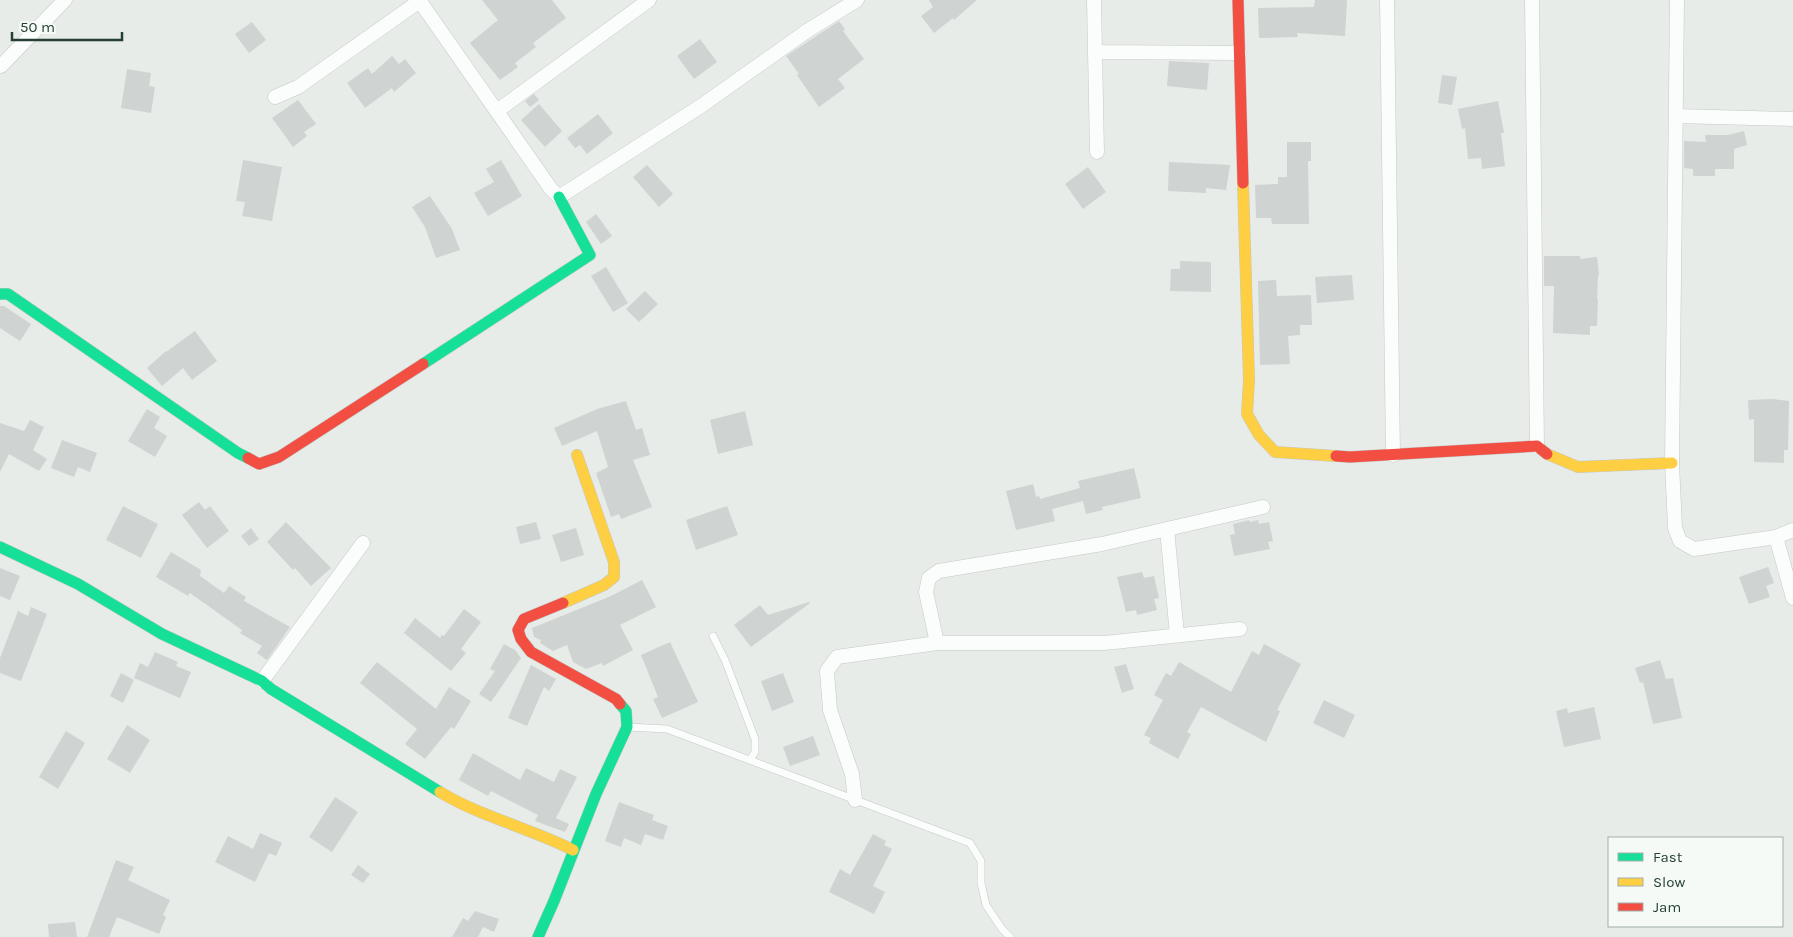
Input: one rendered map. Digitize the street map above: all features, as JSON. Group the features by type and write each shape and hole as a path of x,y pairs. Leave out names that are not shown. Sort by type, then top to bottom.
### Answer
{"street":[{"path":"1,66 65,0"},
{"path":"0,294 8,294 258,464 279,457 590,255 559,197 551,189 420,0 298,87 275,96"},
{"path":"497,111 649,0"},
{"path":"559,197 701,106 807,31 857,0"},
{"path":"1094,0 1097,152"},
{"path":"1238,0 1249,380 1247,414 1260,435 1275,452 1350,458 1537,446 1548,455 1578,467 1672,463"},
{"path":"1388,0 1393,455"},
{"path":"1532,0 1537,446"},
{"path":"1677,0 1672,463 1675,528 1680,541 1694,549 1776,537 1793,530"},
{"path":"1095,52 1239,53"},
{"path":"1676,116 1793,119"},
{"path":"538,937 596,794 627,726 626,711 616,700 531,652 521,639 518,630 524,619 604,585 614,577 614,562 577,455"},
{"path":"937,643 926,592 929,578 939,571 1102,544 1262,507"},
{"path":"1167,529 1177,635"},
{"path":"1776,537 1793,598"},
{"path":"262,681 363,543"},
{"path":"0,547 78,584 162,634 262,681 271,689 445,795 573,850"},
{"path":"855,800 852,774 830,710 827,671 837,657 937,643 1104,643 1240,628"}],"lane":[{"path":"713,636 725,660 754,739 755,752 750,760"},
{"path":"627,726 666,729 970,843 981,860 981,883 986,905 1002,930 1010,937"}],"building":[{"path":"482,0 552,0 566,18 533,43 536,47 515,63 518,67 500,80 470,43 498,20"},
{"path":"929,0 977,0 954,20 953,18 934,33 921,16 933,7"},
{"path":"1315,0 1347,0 1345,36 1297,33 1298,37 1259,38 1258,8 1314,7"},
{"path":"839,21 845,29 843,31 864,59 838,79 845,88 819,107 786,56"},
{"path":"252,22 266,40 249,53 235,34"},
{"path":"700,39 717,62 694,79 677,56"},
{"path":"392,56 399,64 405,59 416,73 394,92 392,88 365,108 347,83 368,68 372,74"},
{"path":"1169,61 1209,63 1207,90 1167,86"},
{"path":"127,69 151,73 149,86 155,87 151,113 121,108"},
{"path":"1442,75 1457,77 1452,105 1438,103"},
{"path":"534,94 539,100 530,107 525,101"},
{"path":"298,100 316,124 304,132 307,136 293,147 272,118"},
{"path":"1498,101 1504,133 1501,133 1505,166 1482,169 1481,158 1468,159 1465,128 1462,129 1458,109"},
{"path":"539,104 562,131 545,147 521,120"},
{"path":"598,114 613,133 587,154 580,145 575,148 567,138"},
{"path":"1744,131 1747,145 1734,149 1734,169 1715,169 1715,176 1693,176 1693,169 1684,168 1684,141 1706,142 1705,135 1728,135"},
{"path":"1287,142 1311,142 1311,161 1308,161 1309,224 1272,224 1271,218 1256,218 1255,185 1278,184 1278,177 1287,177"},
{"path":"243,160 282,167 272,221 242,216 245,202 236,201"},
{"path":"501,160 522,196 488,216 474,193 494,182 486,169"},
{"path":"1169,162 1230,165 1226,190 1206,188 1206,193 1168,191"},
{"path":"647,165 673,194 659,207 633,177"},
{"path":"1088,167 1106,192 1083,209 1065,184"},
{"path":"430,196 452,229 460,250 436,258 425,227 412,207"},
{"path":"596,214 612,236 601,244 586,222"},
{"path":"1544,256 1580,256 1580,259 1597,257 1599,275 1597,326 1590,326 1590,335 1553,333 1554,286 1544,286"},
{"path":"1180,261 1211,262 1211,292 1170,291 1171,269 1180,269"},
{"path":"606,267 628,303 613,312 591,276"},
{"path":"1352,275 1354,300 1317,303 1315,277"},
{"path":"1276,280 1277,296 1311,295 1312,325 1300,325 1300,335 1288,336 1290,364 1260,365 1258,281"},
{"path":"645,291 658,304 639,322 626,309"},
{"path":"0,306 4,306 31,324 20,341 0,328"},
{"path":"195,331 217,361 192,380 183,368 162,386 147,368 166,351"},
{"path":"1773,399 1789,401 1788,450 1784,450 1784,463 1754,462 1754,419 1749,420 1748,400"},
{"path":"626,401 636,430 642,428 650,455 633,460 652,507 621,519 619,514 611,517 596,473 608,467 597,431 562,446 554,428 597,409"},
{"path":"147,409 160,417 154,428 167,436 155,457 128,441"},
{"path":"745,411 753,445 718,454 710,420"},
{"path":"30,420 44,427 33,450 47,459 39,471 9,454 0,472 0,423 24,431"},
{"path":"62,440 97,453 90,472 78,467 74,477 51,468"},
{"path":"1134,468 1141,498 1102,507 1103,510 1086,514 1083,501 1052,509 1055,521 1016,530 1006,491 1033,484 1036,497 1039,496 1040,499 1080,488 1078,481"},
{"path":"199,502 205,510 210,506 229,531 207,548 182,515"},
{"path":"123,506 158,524 141,558 106,540"},
{"path":"727,506 738,535 696,550 686,520"},
{"path":"1249,520 1250,522 1258,520 1259,524 1269,522 1273,541 1268,542 1270,549 1234,556 1230,535 1235,534 1233,524"},
{"path":"286,522 331,568 311,586 267,542"},
{"path":"536,522 541,539 520,544 516,527"},
{"path":"251,528 259,539 249,546 241,536"},
{"path":"576,528 584,555 561,562 552,535"},
{"path":"171,552 201,570 200,576 224,593 229,586 246,597 244,601 290,627 267,660 257,653 262,646 240,633 242,630 190,593 188,596 156,577"},
{"path":"1768,567 1774,583 1766,586 1770,597 1749,604 1739,577"},
{"path":"0,568 20,576 10,600 0,596"},
{"path":"1142,572 1144,578 1154,576 1159,598 1154,599 1157,610 1137,615 1136,610 1126,612 1117,577"},
{"path":"642,580 656,607 620,625 633,650 603,666 602,663 586,669 573,662 567,645 553,651 540,643 541,640 534,637 532,628 611,596"},
{"path":"809,602 751,647 734,625 760,605 768,615"},
{"path":"31,607 47,614 21,681 0,673 0,658 18,611 28,616"},
{"path":"464,609 481,622 461,649 466,653 451,671 404,633 415,618 440,638 442,635 444,636"},
{"path":"670,642 698,702 662,718 653,699 658,697 641,655"},
{"path":"504,644 515,650 521,658 491,702 479,694 495,671 490,669"},
{"path":"1264,644 1301,664 1277,710 1280,711 1266,742 1201,707 1187,732 1191,734 1178,759 1149,743 1151,738 1144,735 1163,700 1154,695 1166,673 1171,676 1179,662 1231,692 1252,651 1259,655"},
{"path":"155,652 178,662 176,666 191,672 180,698 134,678 140,663 148,667"},
{"path":"1660,660 1666,679 1673,678 1682,718 1653,724 1643,682 1640,683 1635,668"},
{"path":"377,662 436,709 449,687 471,701 454,729 451,727 425,759 405,744 417,729 360,683"},
{"path":"1126,664 1134,689 1122,693 1114,667"},
{"path":"531,665 556,679 549,691 544,687 527,726 508,718"},
{"path":"121,673 134,680 123,703 110,696"},
{"path":"783,673 794,702 772,711 761,681"},
{"path":"1324,700 1355,715 1344,738 1313,723"},
{"path":"1594,707 1601,739 1564,747 1556,711 1567,708 1568,713"},
{"path":"127,725 150,740 130,773 107,759"},
{"path":"66,731 85,743 58,789 39,777"},
{"path":"813,736 820,755 790,766 783,747"},
{"path":"473,753 520,780 526,768 554,782 560,769 577,777 556,818 569,824 565,832 535,821 538,815 491,791 488,796 459,780"},
{"path":"335,797 358,812 332,852 309,837"},
{"path":"619,802 654,815 652,820 668,826 663,840 645,834 641,845 624,838 621,847 605,841"},
{"path":"260,833 282,843 276,856 269,853 255,882 215,862 228,836 253,849"},
{"path":"873,834 886,841 884,845 892,849 873,886 885,892 874,914 829,892 840,869 850,875"},
{"path":"116,860 134,867 128,880 170,900 163,915 166,917 159,934 117,917 109,937 87,937"},
{"path":"358,865 370,874 363,883 351,875"},
{"path":"475,911 499,919 494,932 483,927 478,937 452,937 463,918 468,921"},
{"path":"75,922 77,937 49,937 48,924"}],"traffic: fast":[{"path":"423,364 590,255 559,197"},
{"path":"0,294 8,294 238,453 248,458"},
{"path":"0,547 78,584 162,634 262,681 271,689 440,792"},
{"path":"538,937 596,794 627,727 626,711 620,704"}],"traffic: slow":[{"path":"1243,183 1249,380 1247,414 1259,435 1275,452 1336,456"},
{"path":"1547,454 1578,467 1672,463"},
{"path":"563,603 604,585 614,577 614,562 577,455"},
{"path":"440,792 472,809 573,850"}],"traffic: jam":[{"path":"1238,0 1243,183"},
{"path":"248,458 259,464 279,457 423,364"},
{"path":"1336,456 1350,457 1537,446 1547,454"},
{"path":"563,603 524,619 518,630 521,639 531,652 616,699 620,704"}]}
